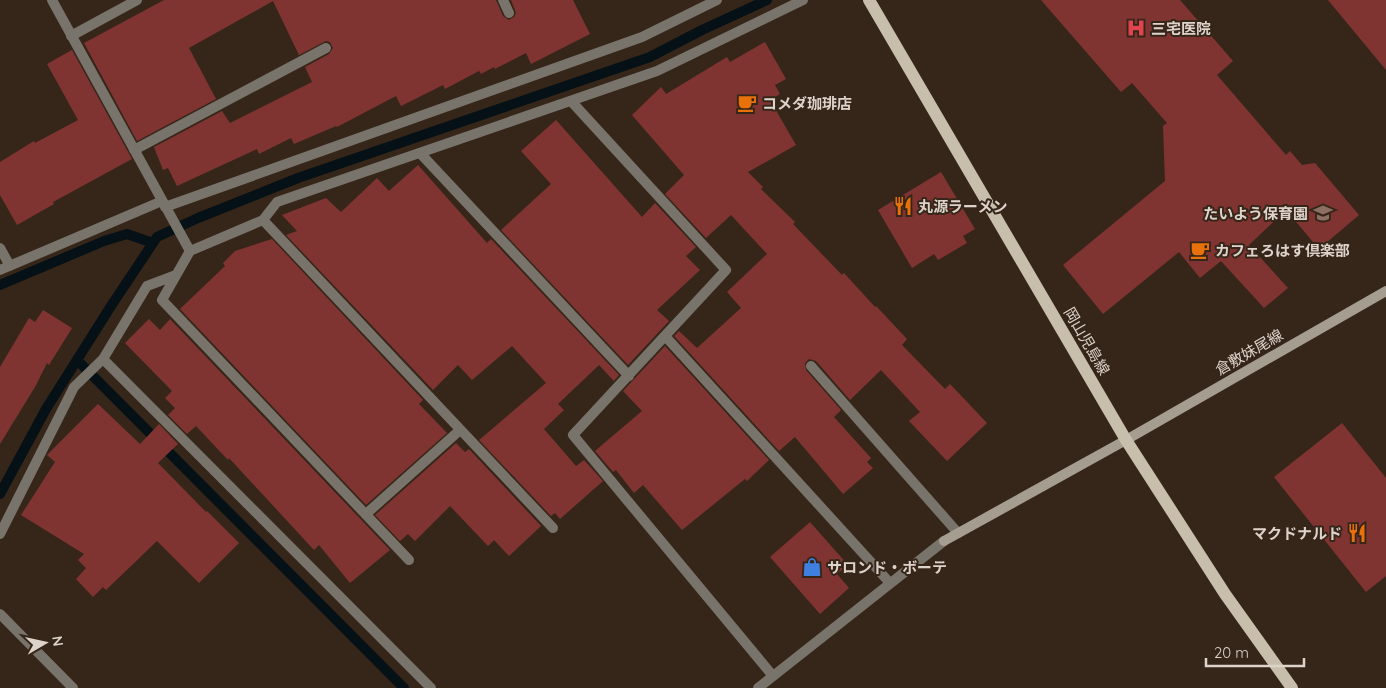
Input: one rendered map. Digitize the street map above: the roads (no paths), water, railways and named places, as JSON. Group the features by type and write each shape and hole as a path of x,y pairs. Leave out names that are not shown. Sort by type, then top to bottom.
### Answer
{"main road":[{"name":"岡山児島線","path":"869,0 1126,440 1225,594 1292,688"},
{"name":"倉敷妹尾線","path":"944,541 1126,440 1386,290"}],"street":[{"path":"52,0 190,251"},
{"path":"71,36 137,0"},
{"path":"503,0 509,12"},
{"path":"0,248 5,268 166,208 642,37 717,0"},
{"path":"410,560 162,300 190,251 263,220 276,202 657,71 803,0"},
{"path":"134,150 326,48"},
{"path":"571,101 726,270 573,435 772,676"},
{"path":"420,153 629,376"},
{"path":"263,220 553,528"},
{"path":"0,534 74,387 100,362 147,286 176,275"},
{"path":"665,336 890,583"},
{"path":"100,362 431,688"},
{"path":"811,366 958,533"},
{"path":"366,514 460,430"},
{"path":"758,688 944,541"},
{"path":"0,614 73,688"}],"waterway":[{"path":"0,494 46,409 157,237 198,218 298,178 650,57 767,0"},
{"path":"0,285 104,241 127,234 153,243"},
{"path":"77,360 404,688"}],"place":[{"name":"三宅医院","path":"1136,28"},
{"name":"コメダ珈琲店","path":"747,103"},
{"name":"丸源ラーメン","path":"903,206"},
{"name":"たいよう保育園","path":"1323,213"},
{"name":"カフェろはす倶楽部","path":"1200,250"},
{"name":"マクドナルド","path":"1357,533"},
{"name":"サロンド・ボーテ","path":"812,567"}]}
